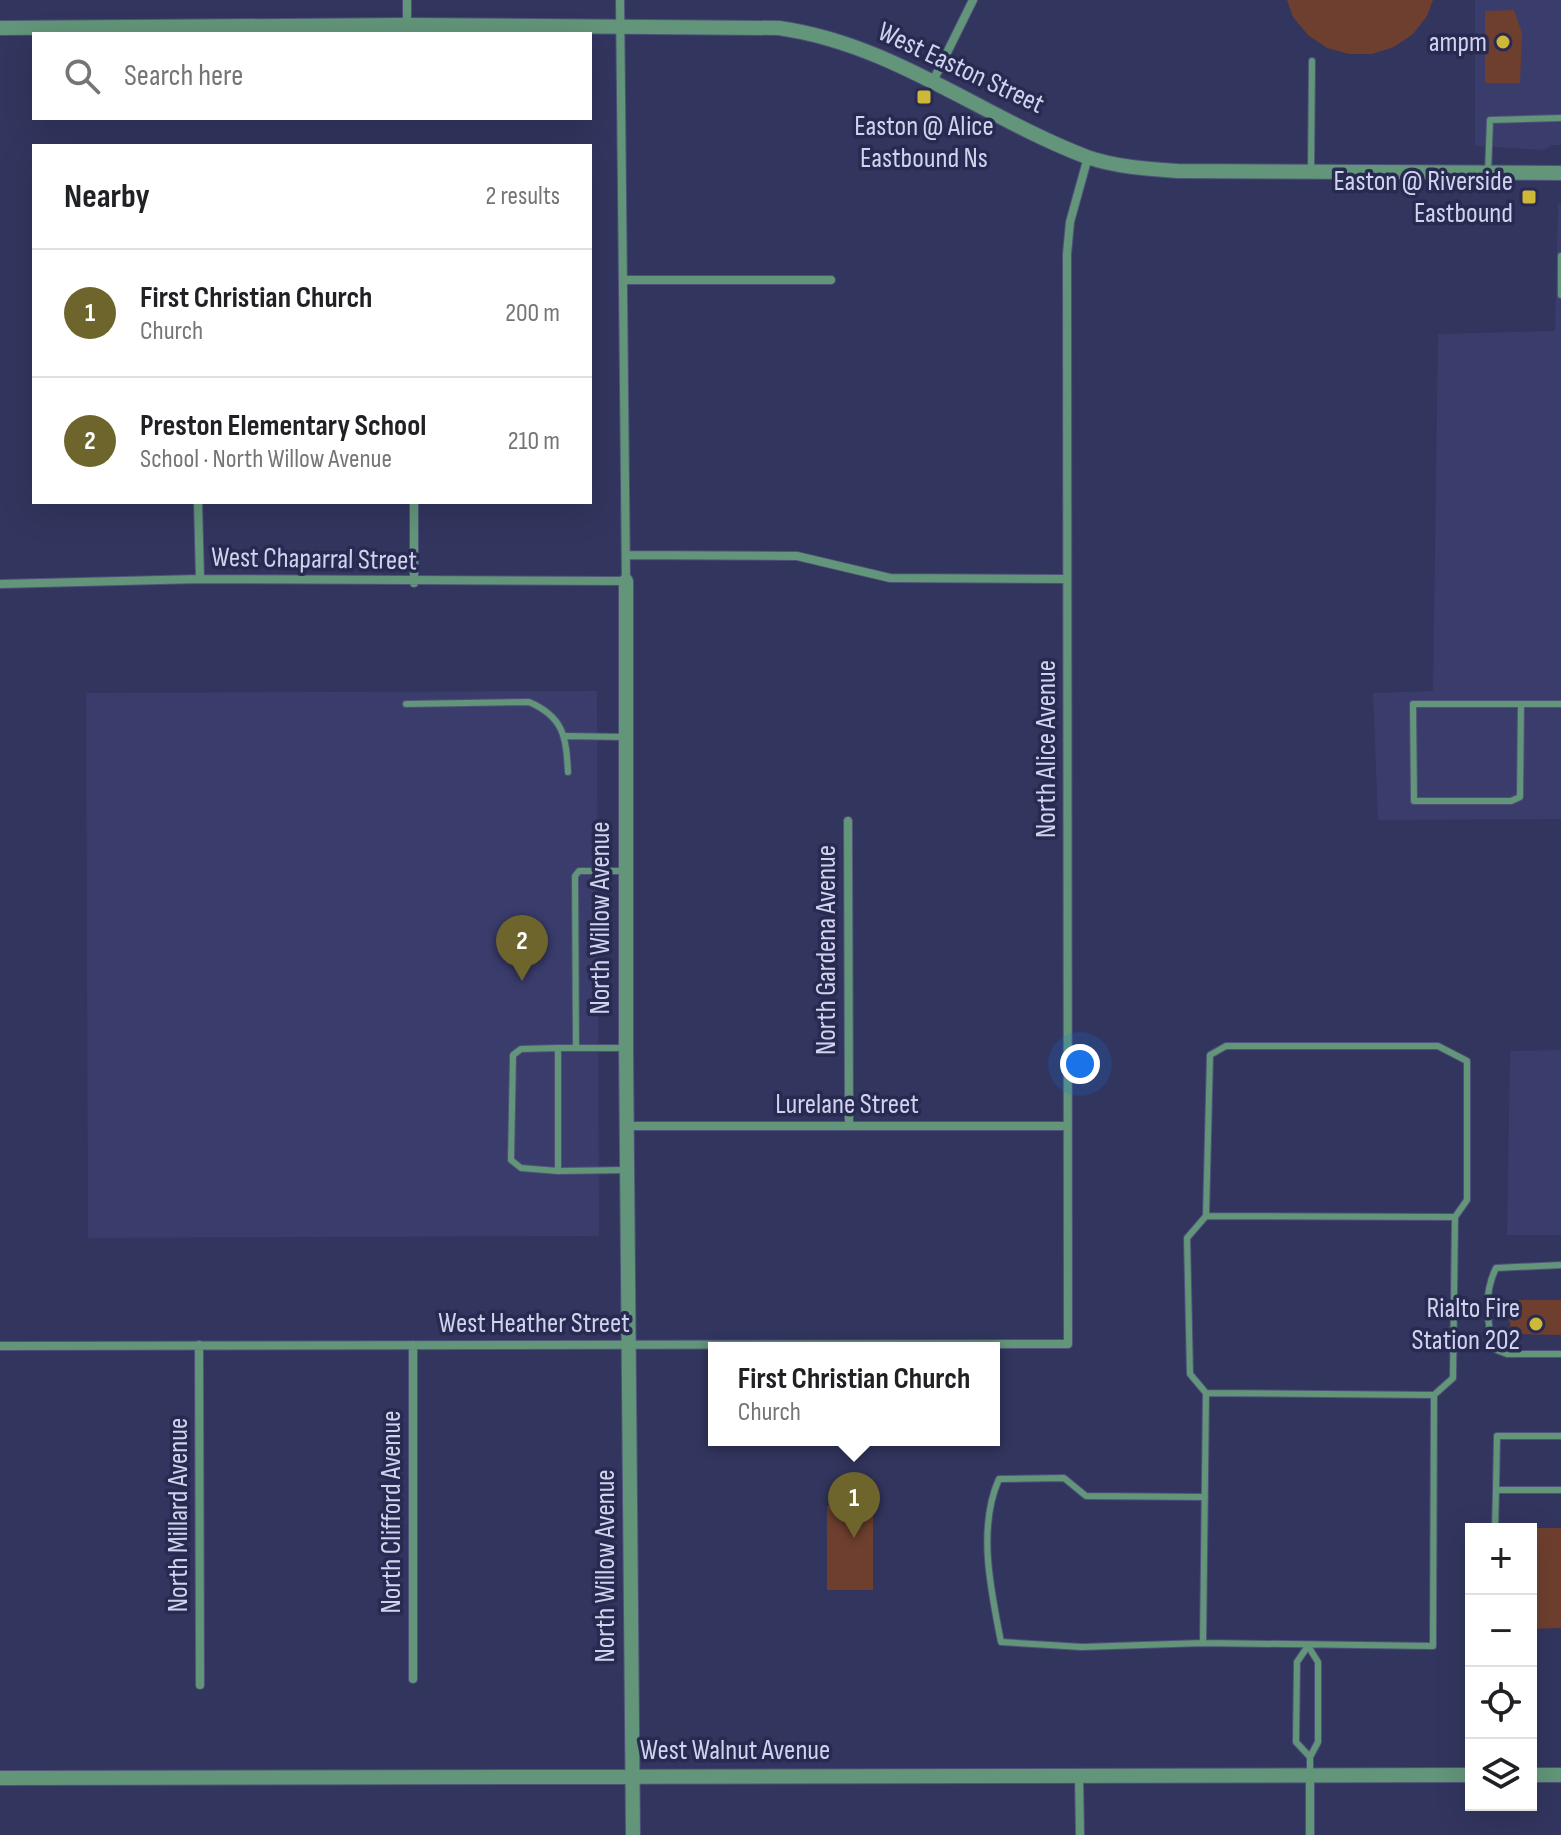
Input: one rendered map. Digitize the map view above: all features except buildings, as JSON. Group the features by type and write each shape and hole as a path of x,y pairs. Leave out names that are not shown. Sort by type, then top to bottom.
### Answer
{"street":[{"path":"407,0 407,25"},
{"name":"North Willow Avenue","path":"620,0 633,1835"},
{"path":"933,81 973,0"},
{"name":"West Easton Street","path":"0,28 729,25 802,31 865,50 1088,157 1134,167 1178,171 1561,173"},
{"name":"North Alice Avenue","path":"1068,1344 1067,254 1070,222 1088,157"},
{"path":"624,280 831,280"},
{"path":"198,504 200,579"},
{"path":"414,504 414,583"},
{"path":"626,555 797,556 890,578 1067,579"},
{"name":"West Chaparral Street","path":"0,584 200,579 414,583 626,581"},
{"name":"North Gardena Avenue","path":"848,821 849,1126"},
{"name":"Lurelane Street","path":"627,1126 1068,1126"},
{"name":"West Heather Street","path":"1000,1344 1068,1344"},
{"name":"North Millard Avenue","path":"199,1345 200,1685"},
{"name":"North Clifford Avenue","path":"413,1345 413,1679"},
{"name":"West Heather Street","path":"0,1346 708,1346"},
{"path":"1310,1775 1310,1835"},
{"name":"West Walnut Avenue","path":"0,1778 1465,1775"},
{"path":"1537,1775 1561,1775"},
{"path":"1079,1776 1080,1835"}],"lane":[{"path":"1311,172 1312,61"},
{"path":"1488,173 1490,120 1561,118"},
{"path":"1561,256 1561,295"},
{"path":"406,704 529,702 547,709 566,736 568,772"},
{"path":"1521,704 1520,797 1511,801 1414,801 1413,704 1470,704 1521,704 1561,704"},
{"path":"566,736 625,737"},
{"path":"576,1048 574,879 579,871 626,871"},
{"path":"1203,1643 1206,1393 1190,1374 1187,1238 1206,1216 1210,1055 1226,1046 1438,1046 1467,1061 1467,1200 1455,1217 1453,1378 1434,1395 1206,1393"},
{"path":"558,1048 558,1171"},
{"path":"626,1048 521,1049 513,1055 511,1160 521,1168 627,1170"},
{"path":"1206,1216 1455,1217"},
{"path":"1561,1265 1496,1268 1488,1283 1487,1304 1494,1349 1507,1354 1561,1354"},
{"path":"1205,1497 1086,1496 1064,1478 999,1479 989,1501 990,1589 1001,1642 1082,1647 1203,1643 1433,1646 1434,1395"},
{"path":"1495,1523 1497,1436 1561,1436"},
{"path":"1496,1490 1561,1490"},
{"path":"1308,1646 1318,1662 1318,1742 1310,1757 1310,1775"},
{"path":"1308,1646 1297,1662 1296,1742 1310,1757"}],"shaded area":[{"path":"1475,0 1561,0 1561,145 1551,145 1545,150 1475,146"},
{"path":"1558,204 1561,204 1561,819 1378,820 1373,693 1433,691 1438,334 1555,331"},
{"path":"597,691 599,1236 88,1238 86,693"},
{"path":"1561,1050 1561,1235 1507,1235 1510,1051"}],"place":[{"name":"ampm","path":"1503,42"},
{"name":"Easton @ Alice Eastbound Ns","path":"924,97"},
{"name":"Easton @ Riverside Eastbound","path":"1529,197"},
{"name":"Preston Elementary School","path":"522,981"},
{"name":"Rialto Fire Station 202","path":"1536,1324"},
{"name":"First Christian Church","path":"854,1538"}]}
